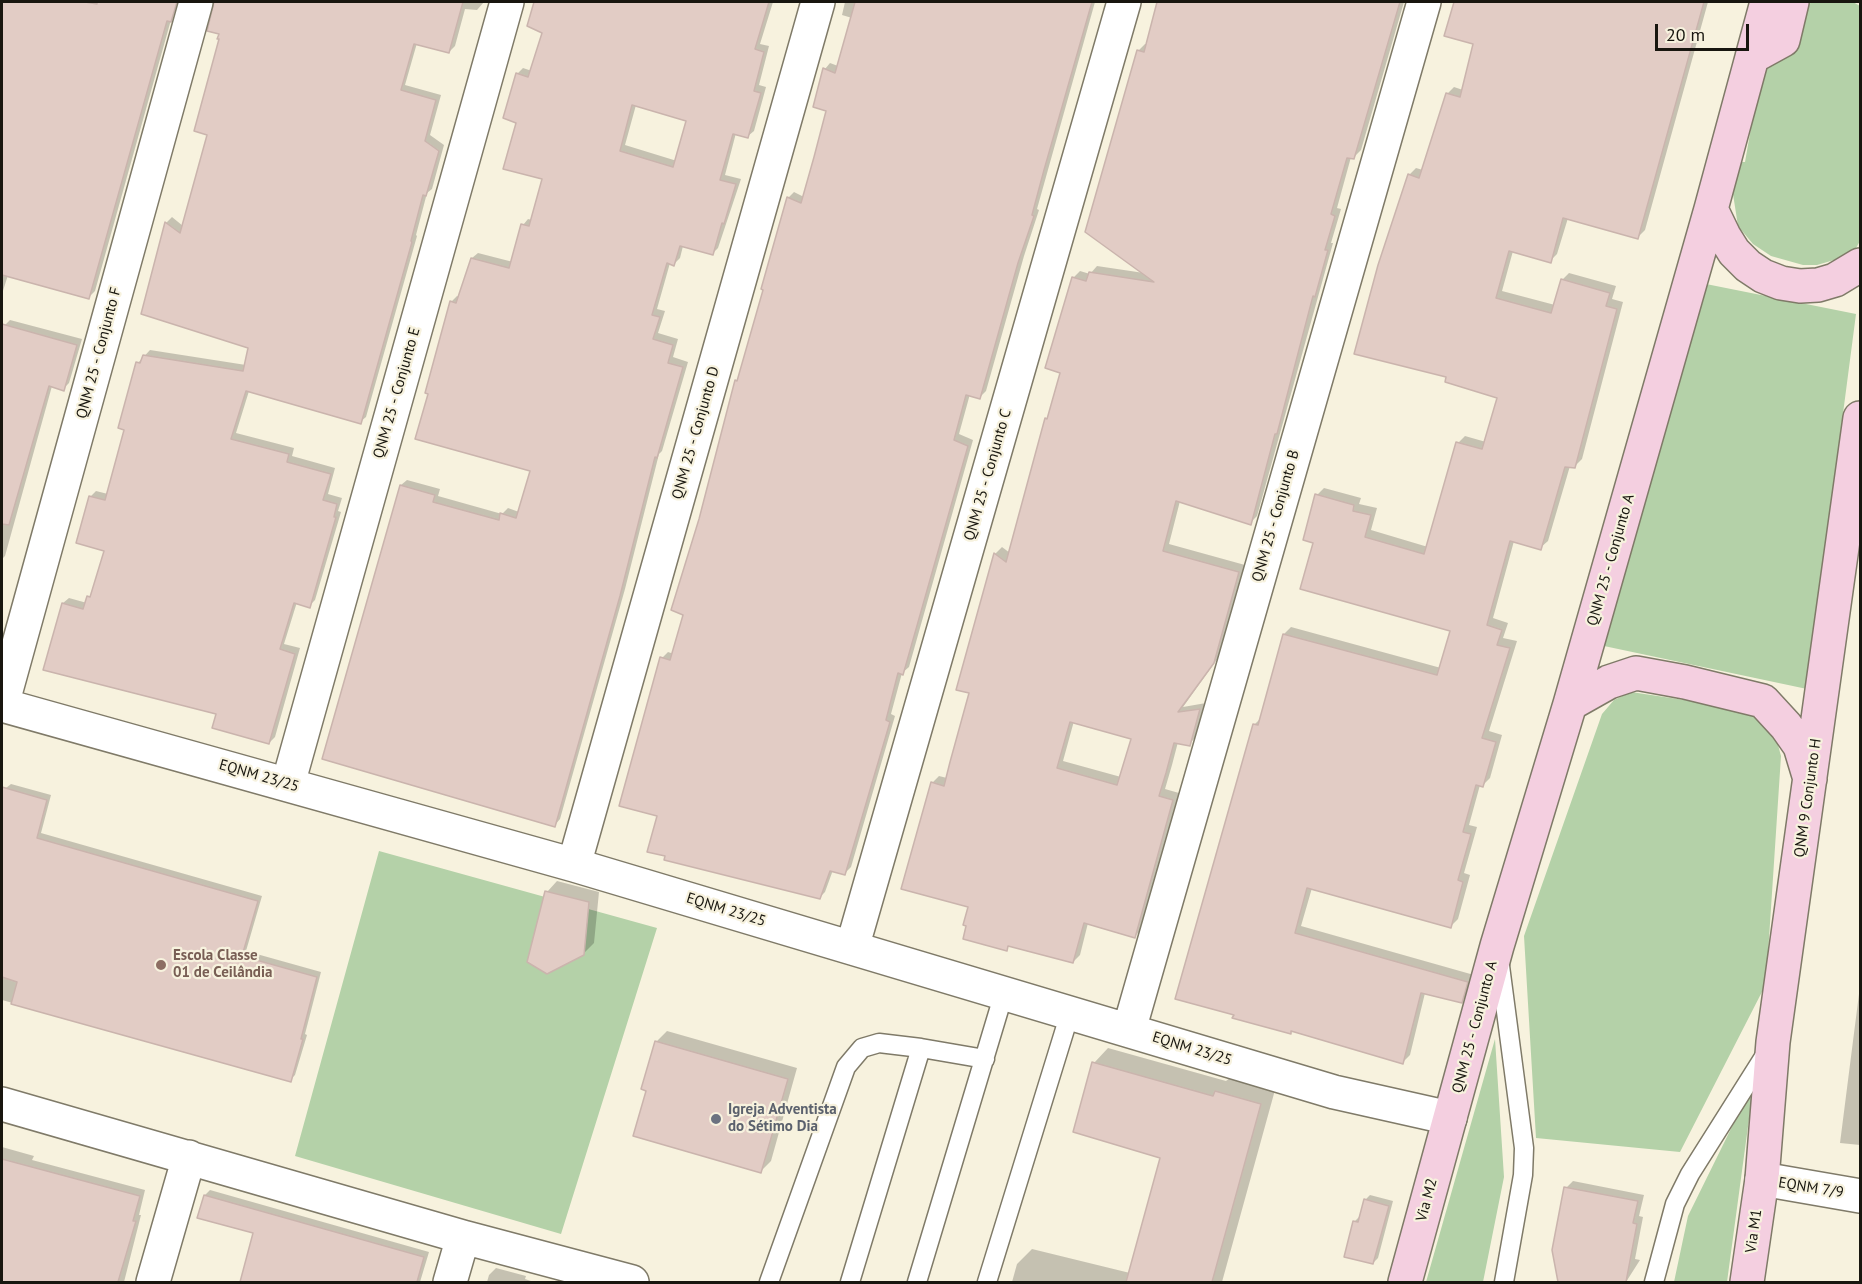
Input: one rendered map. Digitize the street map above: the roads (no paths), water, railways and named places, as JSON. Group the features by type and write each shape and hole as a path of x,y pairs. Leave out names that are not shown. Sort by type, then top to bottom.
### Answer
{"main road":[{"name":"QNM 25 - Conjunto A","path":"1450,1118 1497,946 1570,704 1711,209 1767,2"},
{"path":"1752,57 1783,40 1792,2"},
{"path":"1711,209 1734,252 1748,266 1763,276 1781,283 1800,286 1818,285 1835,280 1860,265"},
{"name":"QNM 9 Conjunto H","path":"1762,1179 1773,1042 1860,418"},
{"path":"1570,704 1609,682 1636,673 1685,682 1763,702 1786,726 1800,746 1811,781"},
{"name":"Via M2","path":"1405,1282 1450,1118"},
{"name":"Via M1","path":"1747,1282 1762,1179"}],"street":[{"name":"QNM 25 - Conjunto F","path":"2,705 196,2"},
{"name":"QNM 25 - Conjunto E","path":"288,784 507,2"},
{"name":"QNM 25 - Conjunto D","path":"574,865 818,2"},
{"name":"QNM 25 - Conjunto C","path":"852,948 1124,2"},
{"name":"QNM 25 - Conjunto B","path":"1129,1030 1424,2"},
{"name":"EQNM 23/25","path":"2,705 574,865 1334,1092 1450,1118"},
{"path":"2,1104 463,1237 632,1282"},
{"path":"153,1282 189,1157"},
{"name":"EQNM 7/9","path":"1762,1179 1860,1196"},
{"path":"450,1282 463,1237"}],"lane":[{"path":"1497,946 1524,1148 1523,1175 1504,1282"},
{"path":"917,1282 1004,993"},
{"path":"987,1282 1070,1013"},
{"path":"1654,1282 1675,1204 1690,1174 1773,1042"},
{"path":"768,1282 846,1067 862,1048 879,1043 985,1059"},
{"path":"850,1282 921,1048"}],"place":[{"name":"Escola Classe 01 de Ceilândia","path":"161,965"},
{"name":"Igreja Adventista do Sétimo Dia","path":"716,1119"}]}
